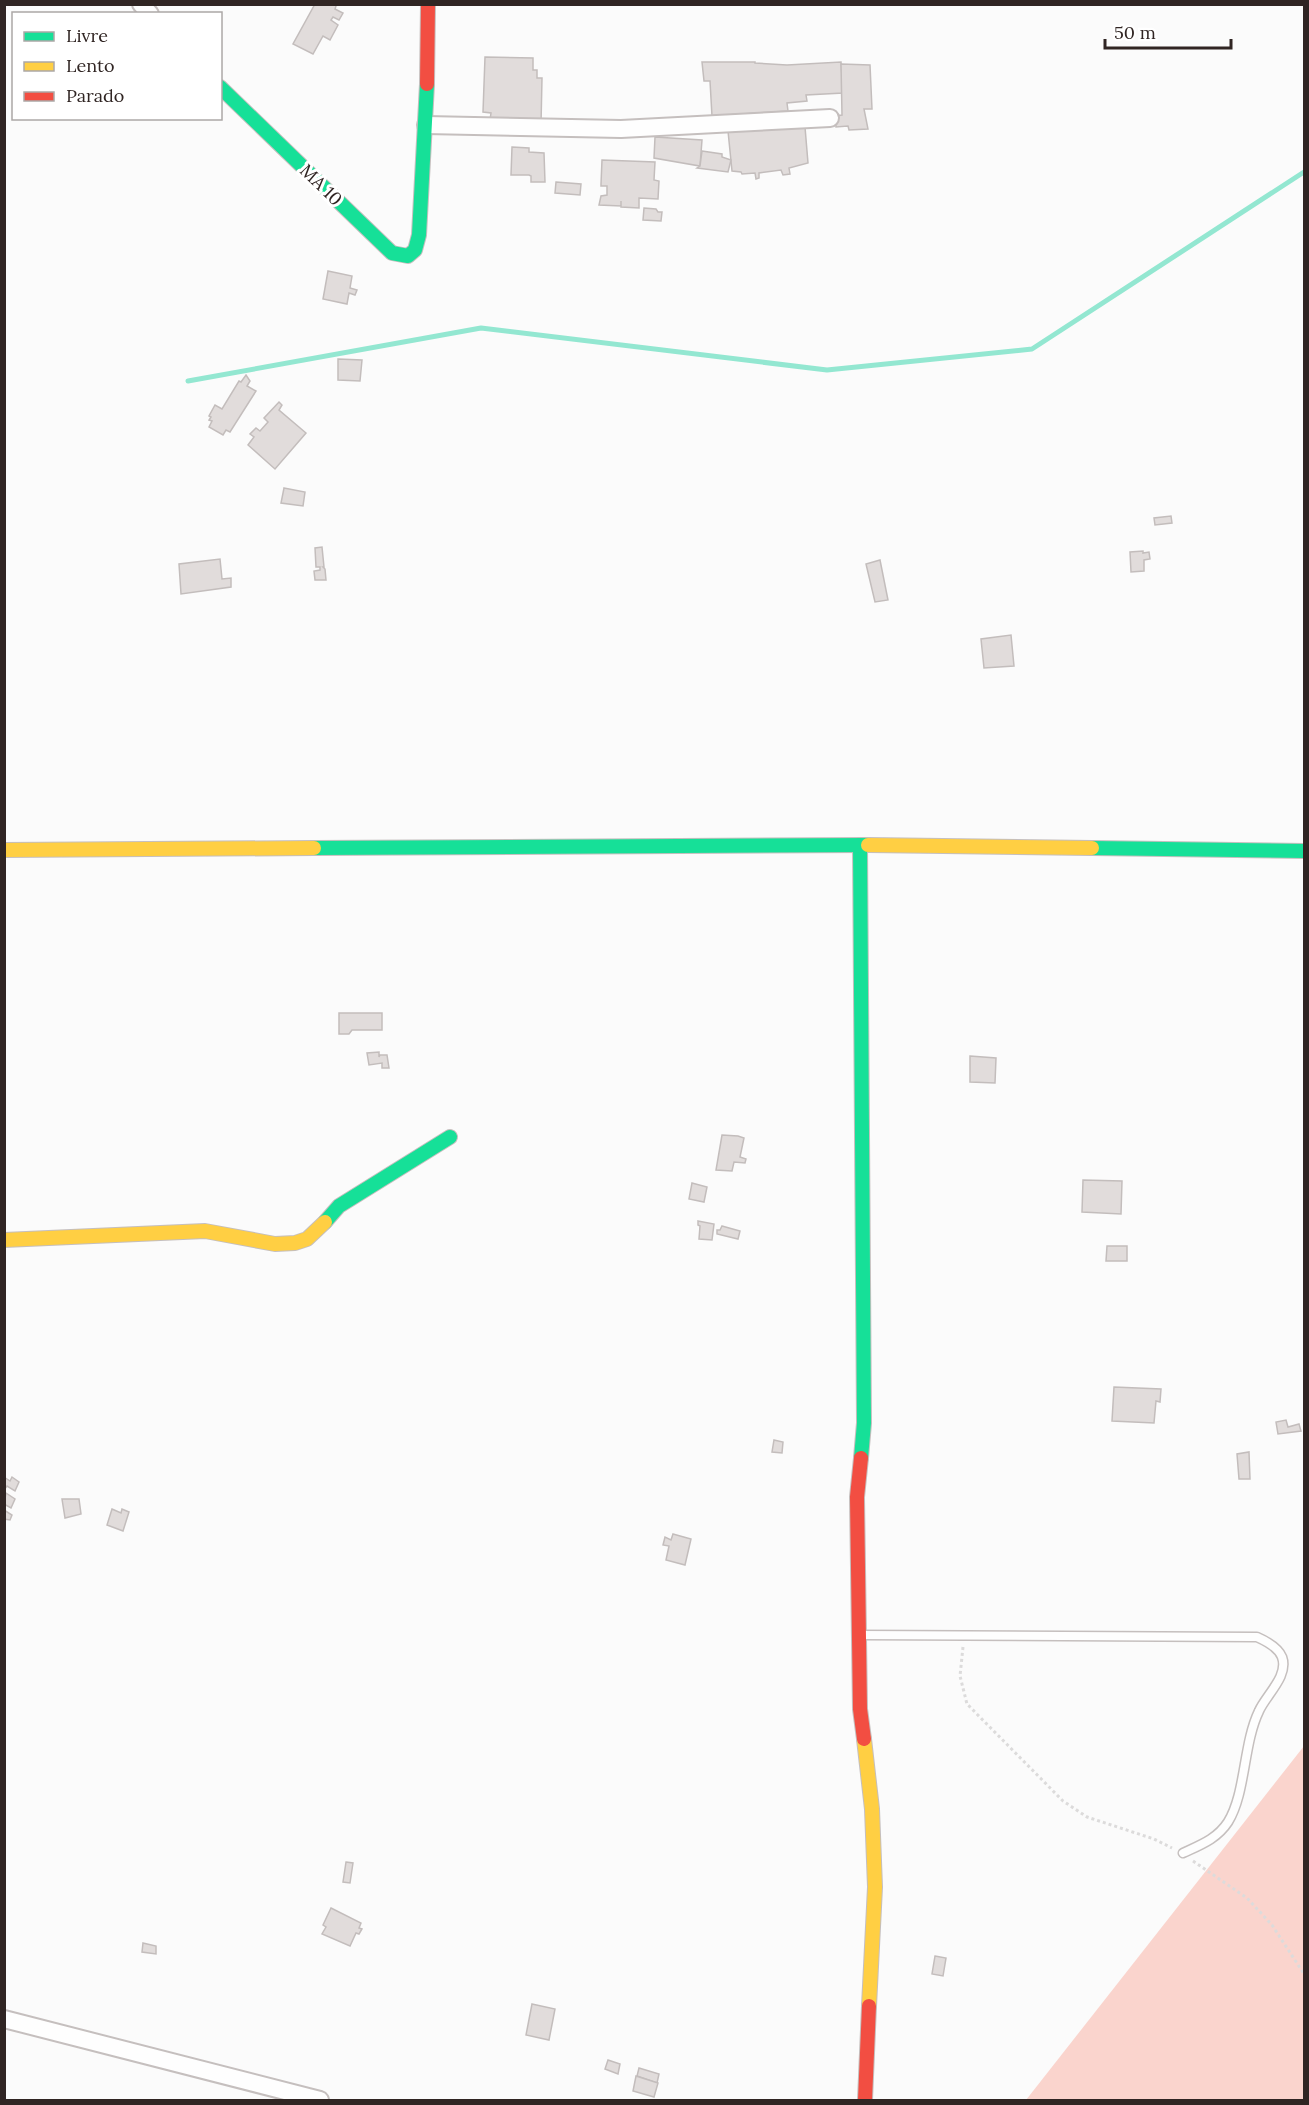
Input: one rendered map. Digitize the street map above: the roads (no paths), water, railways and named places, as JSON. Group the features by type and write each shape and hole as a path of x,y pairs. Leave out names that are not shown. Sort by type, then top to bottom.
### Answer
{"street":[{"path":"428,4 426,125 621,129 830,118"},
{"name":"MA 10","path":"222,89 392,253 403,256 412,253 419,235 426,125"},
{"path":"4,850 860,845 1305,851"},
{"path":"860,845 864,1412 857,1497 857,1557 860,1709 872,1809 875,1887 865,2100"},
{"path":"4,1240 205,1231 275,1244 295,1243 307,1239 318,1230 339,1206 450,1137"},
{"path":"4,2019 320,2100"}],"lane":[{"path":"860,1635 1257,1637 1272,1644 1282,1657 1282,1672 1259,1710 1253,1726 1234,1812 1215,1838 1183,1853"}],"waterway":[{"path":"188,381 481,328 827,370 1032,349 1304,172"}]}
